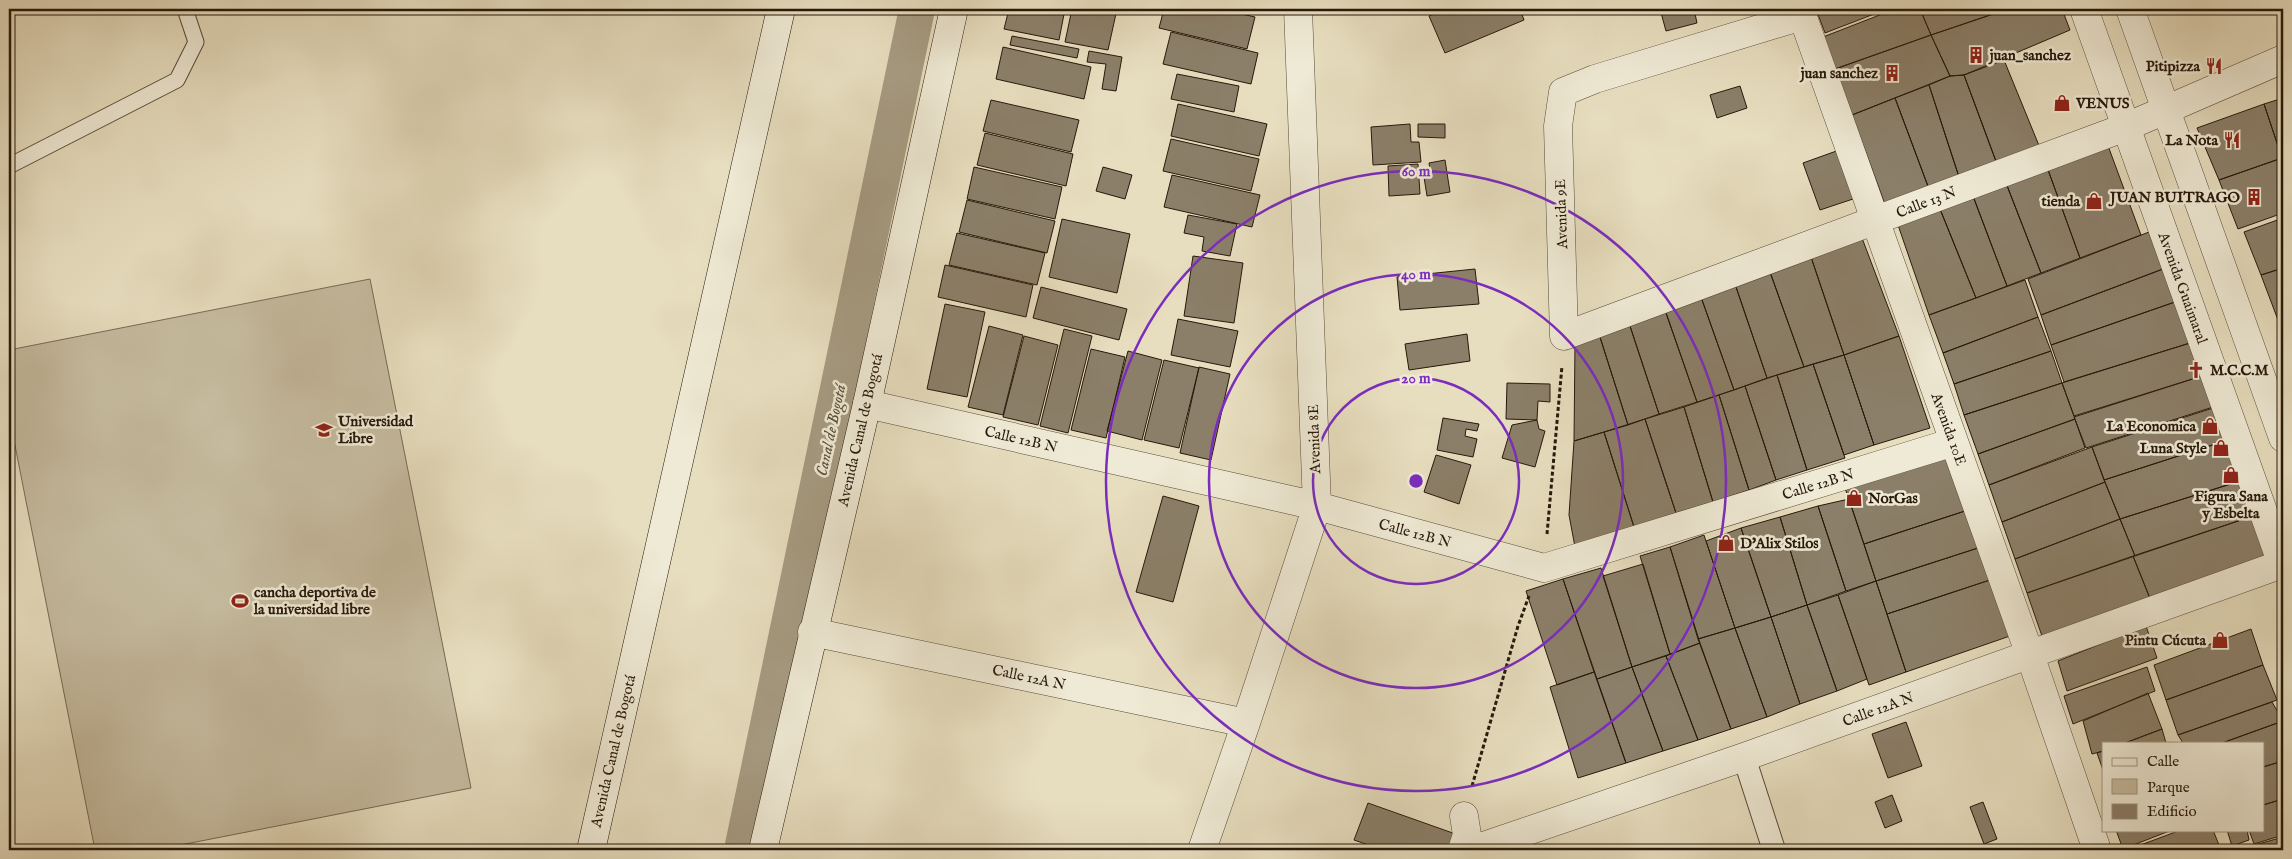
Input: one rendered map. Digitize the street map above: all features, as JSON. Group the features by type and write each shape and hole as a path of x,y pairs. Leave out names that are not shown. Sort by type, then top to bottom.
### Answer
{"street":[{"name":"Avenida Canal de Bogotá","path":"591,850 781,9"},
{"name":"Avenida Canal de Bogotá","path":"763,850 812,632 867,404 954,9"},
{"name":"Avenida 8E","path":"1202,850 1317,506 1298,9"},
{"name":"Avenida Guaimaral","path":"2084,9 2283,565"},
{"path":"2130,9 2283,438"},
{"name":"Avenida 9E","path":"1564,336 1558,126 1563,92 1595,79 1801,12"},
{"name":"Avenida 10E","path":"1801,12 1874,222 2030,655 2089,848"},
{"name":"Calle 13 N","path":"1564,336 2126,127 2167,111 2283,59"},
{"name":"Calle 12B N","path":"867,404 1317,506 1544,568 1954,442"},
{"name":"Calle 12A N","path":"1472,850 1744,757 2283,565"},
{"name":"Calle 12A N","path":"812,632 1246,723"},
{"path":"1744,757 1774,850"},
{"path":"1462,850 1468,835 1464,816"}],"lane":[{"path":"9,166 177,80 196,42 186,9"}],"path":[{"path":"1464,816 1480,754 1518,626 1534,577 1544,568 1564,336"}],"green space":[{"name":"cancha deportiva de la universidad libre","path":"370,279 471,788 155,850 95,850 9,415 9,350"}],"building":[{"path":"1009,9 1065,9 1059,40 1004,29"},
{"path":"1072,9 1117,9 1108,50 1065,42"},
{"path":"1164,9 1220,9 1255,17 1247,49 1159,28"},
{"path":"1445,9 1520,9 1524,20 1445,53 1429,16"},
{"path":"1660,9 1694,9 1697,23 1666,31"},
{"name":"juan sanchez","path":"1816,9 1887,9 1825,33"},
{"name":"juan sanchez","path":"1895,9 1920,9 1931,35 1835,69 1823,37"},
{"path":"1920,9 2008,9 1931,35"},
{"name":"juan_sanchez","path":"2008,9 2062,9 2070,30 1964,75 1950,76 1931,35"},
{"path":"1171,32 1258,53 1251,84 1163,64"},
{"name":"juan sanchez","path":"1931,35 1950,76 1852,115 1835,69"},
{"path":"1012,36 1079,49 1077,58 1010,45"},
{"path":"1003,47 1091,67 1084,99 996,79"},
{"path":"1089,51 1122,57 1116,91 1102,89 1106,64 1087,62"},
{"path":"2004,60 2040,148 1997,164 1964,75"},
{"path":"1177,74 1239,86 1234,112 1171,99"},
{"path":"1964,75 1997,164 1959,177 1929,85 1950,76"},
{"name":"juan sanchez","path":"1929,85 1959,177 1929,189 1895,98"},
{"path":"1740,86 1747,108 1717,118 1710,95"},
{"name":"juan sanchez","path":"1895,98 1929,189 1886,207 1852,115"},
{"path":"2283,98 2283,158 2282,158 2264,104"},
{"path":"991,100 1079,120 1071,152 983,131"},
{"path":"1178,104 1267,124 1259,156 1171,136"},
{"name":"JUAN BUITRAGO","path":"2264,104 2282,158 2219,180 2197,128"},
{"path":"1410,124 1411,142 1419,142 1421,162 1373,165 1371,127"},
{"path":"1418,124 1445,124 1445,138 1418,137"},
{"path":"985,133 1073,154 1066,186 977,165"},
{"path":"1171,139 1259,159 1251,191 1163,171"},
{"name":"tienda","path":"2107,143 2141,235 2080,258 2047,167"},
{"path":"1842,149 1859,197 1820,210 1803,163"},
{"name":"JUAN BUITRAGO","path":"2282,158 2283,213 2238,229 2219,180"},
{"path":"1445,160 1450,192 1427,196 1423,171 1430,170 1429,163"},
{"path":"1418,164 1420,194 1389,196 1388,166"},
{"path":"974,167 1062,187 1055,219 967,199"},
{"path":"1103,167 1132,175 1125,199 1096,191"},
{"path":"2047,167 2080,258 2041,273 2006,183"},
{"path":"1172,175 1260,195 1252,227 1164,207"},
{"path":"2006,183 2041,273 2007,286 1973,196"},
{"path":"1973,196 2007,286 1976,298 1940,209"},
{"path":"967,200 1055,221 1047,253 959,232"},
{"path":"1940,209 1976,298 1929,315 1898,225"},
{"path":"1188,215 1237,224 1230,256 1202,251 1204,237 1184,233"},
{"name":"JUAN BUITRAGO","path":"2283,218 2283,268 2261,275 2244,232"},
{"path":"1062,219 1130,234 1117,293 1049,277"},
{"path":"2149,232 2163,269 2041,315 2028,279"},
{"path":"957,233 1045,253 1037,285 949,265"},
{"path":"1862,238 1899,336 1844,355 1811,257"},
{"path":"1193,256 1243,263 1234,323 1184,316"},
{"path":"1811,257 1844,355 1804,367 1770,272"},
{"path":"945,265 1033,285 1026,317 938,297"},
{"path":"2283,268 2283,328 2281,328 2261,275"},
{"path":"1475,269 1479,304 1400,310 1397,277"},
{"path":"2163,269 2175,302 2051,345 2041,315"},
{"path":"1770,272 1804,367 1767,378 1735,284"},
{"path":"2025,280 2038,317 1943,353 1929,315"},
{"path":"1735,284 1767,378 1734,390 1701,297"},
{"path":"1041,287 1127,309 1119,340 1033,318"},
{"path":"1701,297 1734,390 1697,402 1665,310"},
{"path":"2175,302 2190,343 2064,382 2051,345"},
{"path":"945,304 985,312 967,397 927,389"},
{"path":"1665,310 1697,402 1659,414 1629,323"},
{"path":"2038,317 2051,351 1954,384 1943,353"},
{"path":"1178,319 1238,331 1230,367 1171,355"},
{"path":"1629,323 1659,414 1628,425 1599,334"},
{"path":"989,326 1023,335 1003,415 968,407"},
{"path":"1064,329 1092,336 1068,433 1040,426"},
{"path":"1467,334 1470,361 1409,370 1405,344"},
{"path":"1599,334 1628,425 1574,441 1575,343"},
{"path":"1024,336 1058,345 1038,425 1003,417"},
{"path":"1899,336 1930,428 1874,445 1844,355"},
{"path":"2190,343 2202,376 2074,416 2062,383"},
{"path":"1091,349 1125,357 1106,438 1071,430"},
{"path":"1128,351 1162,360 1142,440 1107,431"},
{"path":"2051,351 2062,383 1964,415 1954,384"},
{"path":"1844,355 1874,445 1844,455 1813,364"},
{"path":"1164,360 1199,368 1179,448 1144,440"},
{"path":"1813,364 1845,458 1807,470 1777,375"},
{"path":"1199,367 1230,374 1211,460 1180,453"},
{"path":"1777,375 1807,470 1776,480 1745,386"},
{"path":"2202,376 2213,407 2086,448 2074,417"},
{"path":"1507,383 1550,384 1550,402 1538,401 1537,420 1506,419"},
{"path":"2062,383 2075,419 1978,454 1964,415"},
{"path":"1745,386 1776,480 1749,490 1719,395"},
{"path":"1719,395 1749,490 1713,502 1684,407"},
{"path":"1684,407 1713,502 1676,513 1645,419"},
{"path":"2213,408 2225,441 2104,480 2092,447"},
{"path":"1443,418 1479,424 1477,431 1466,429 1465,436 1477,439 1473,457 1437,450"},
{"path":"1645,419 1676,513 1634,527 1604,432"},
{"path":"2075,419 2085,448 1989,485 1978,454"},
{"path":"1537,420 1539,429 1545,431 1535,467 1502,458 1512,425"},
{"path":"1604,432 1634,527 1575,547 1569,515 1574,441"},
{"path":"2225,441 2240,481 2120,519 2104,480"},
{"path":"2092,447 2105,482 2002,522 1989,485"},
{"path":"1436,455 1471,465 1459,504 1424,492"},
{"path":"1946,457 1965,511 1864,544 1845,488"},
{"path":"2240,481 2253,516 2135,556 2120,519"},
{"path":"2105,482 2120,519 2015,559 2002,522"},
{"path":"1163,496 1199,506 1173,602 1136,592"},
{"path":"1849,499 1876,581 1846,591 1818,506"},
{"path":"1818,506 1846,591 1807,605 1780,517"},
{"path":"1965,511 1978,548 1876,581 1864,544"},
{"path":"2253,516 2268,560 2151,601 2133,556"},
{"path":"1780,517 1807,605 1771,617 1741,528"},
{"path":"2120,519 2135,556 2027,593 2015,559"},
{"path":"1741,528 1771,617 1735,628 1706,541"},
{"path":"1704,535 1735,628 1698,639 1670,547"},
{"path":"1670,547 1700,643 1670,654 1640,556"},
{"path":"1978,548 1990,580 1887,614 1876,581"},
{"path":"2133,556 2151,601 2043,639 2027,593"},
{"path":"1643,564 1670,654 1632,667 1603,576"},
{"path":"1601,568 1632,667 1597,679 1563,579"},
{"path":"1563,579 1594,672 1557,685 1526,591"},
{"path":"1990,580 2010,636 1906,672 1887,614"},
{"path":"1876,581 1906,672 1869,685 1838,595"},
{"path":"1838,595 1867,679 1837,691 1807,605"},
{"path":"1807,605 1837,691 1800,704 1771,617"},
{"path":"1771,617 1800,704 1767,717 1735,628"},
{"path":"2146,626 2157,658 2067,691 2058,661"},
{"path":"1735,628 1767,717 1731,729 1698,639"},
{"path":"2251,629 2263,665 2166,700 2154,665"},
{"path":"1700,643 1731,729 1698,740 1666,656"},
{"path":"1666,656 1698,740 1663,751 1632,667"},
{"path":"2263,665 2277,700 2178,735 2166,700"},
{"path":"1632,667 1663,751 1626,763 1597,679"},
{"path":"2147,667 2155,691 2073,724 2064,696"},
{"path":"1594,672 1626,763 1578,778 1550,687"},
{"path":"2148,693 2162,729 2128,742 2102,742 2102,751 2092,754 2083,721"},
{"path":"2272,702 2283,721 2225,742 2182,742 2178,735"},
{"path":"2283,721 2283,761 2264,767 2264,742 2225,742"},
{"path":"1906,722 1922,766 1888,778 1872,734"},
{"path":"2162,729 2166,742 2128,742"},
{"path":"2102,751 2102,767 2097,753"},
{"path":"2283,761 2283,799 2264,805 2264,767"},
{"path":"1892,795 1902,821 1885,828 1875,802"},
{"path":"2283,799 2283,835 2254,844 2250,832 2264,832 2264,805"},
{"path":"1983,802 1997,839 1984,844 1970,807"},
{"path":"1368,803 1464,837 1460,850 1383,850 1354,840"},
{"path":"2117,832 2167,832 2123,849"},
{"path":"2176,832 2214,832 2221,850 2127,850"},
{"path":"2228,832 2247,832 2249,840 2232,846"},
{"path":"2283,837 2283,850 2241,850 2241,849"}],"waterway":[{"name":"Canal de Bogotá","path":"742,850 917,9"}],"place":[{"name":"juan_sanchez","path":"1976,55"},
{"name":"Pitipizza","path":"2214,66"},
{"name":"juan sanchez","path":"1892,73"},
{"name":"VENUS","path":"2062,103"},
{"name":"La Nota","path":"2232,140"},
{"name":"JUAN BUITRAGO","path":"2254,197"},
{"name":"tienda","path":"2094,201"},
{"name":"M.C.C.M","path":"2196,370"},
{"name":"La Economica","path":"2210,426"},
{"name":"Universidad Libre","path":"324,430"},
{"name":"Luna Style","path":"2221,448"},
{"name":"Figura Sana y Esbelta","path":"2231,475"},
{"name":"NorGas","path":"1854,498"},
{"name":"D'Alix Stilos","path":"1726,543"},
{"name":"cancha deportiva de la universidad libre","path":"240,601"},
{"name":"Pintu Cúcuta","path":"2220,640"}]}
